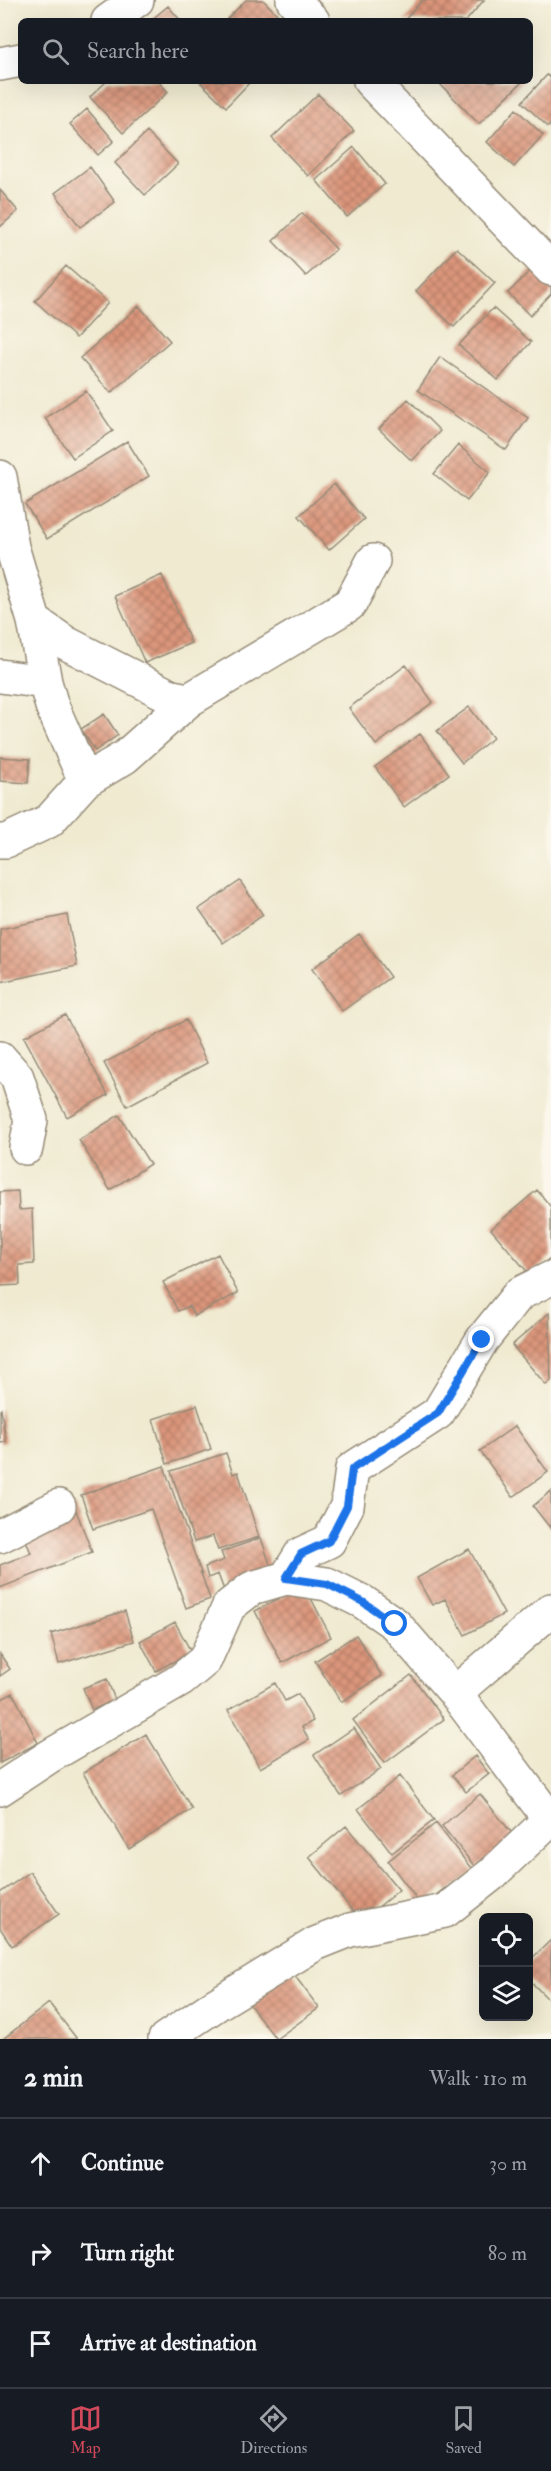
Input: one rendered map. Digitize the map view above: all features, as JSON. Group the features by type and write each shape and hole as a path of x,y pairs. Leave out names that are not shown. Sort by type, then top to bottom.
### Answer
{"street":[{"path":"112,18 137,0"},
{"path":"293,0 310,18"},
{"path":"0,64 18,61"},
{"path":"373,84 551,269"},
{"path":"0,477 12,547 34,621 45,682 68,745 85,781"},
{"path":"0,841 6,842 49,821 85,781 125,757 189,700 350,604 373,561"},
{"path":"34,621 66,643 172,697 189,700"},
{"path":"0,676 45,682"},
{"path":"0,1058 17,1077 32,1120 26,1148"},
{"path":"286,1578 301,1554 329,1541 347,1506 352,1469 438,1413 482,1340 519,1294 551,1278"},
{"path":"0,1536 59,1506"},
{"path":"0,1789 50,1756 181,1680 205,1660 229,1606 252,1588 286,1578 327,1584 363,1602 395,1624 455,1693 550,1820 492,1874 445,1911 350,1930 315,1944 165,2039"},
{"path":"455,1693 551,1610"}],"building":[{"path":"246,0 263,0 280,17 279,18 228,18"},
{"path":"422,0 484,0 469,18 407,18"},
{"path":"168,6 178,18 154,18"},
{"path":"547,75 551,78 551,124 548,127 522,102"},
{"path":"104,84 161,84 168,92 123,133 90,97"},
{"path":"202,84 248,84 226,107"},
{"path":"442,84 520,84 479,124"},
{"path":"318,94 354,131 308,176 272,138"},
{"path":"87,109 114,141 98,155 70,124"},
{"path":"516,109 543,135 514,167 487,142"},
{"path":"147,132 178,164 145,195 115,163"},
{"path":"354,147 385,184 347,217 316,180"},
{"path":"90,167 115,202 80,227 55,193"},
{"path":"0,190 18,211 0,227"},
{"path":"302,213 336,249 306,276 273,241"},
{"path":"457,248 495,283 454,327 416,291"},
{"path":"541,260 551,269 551,294 530,316 508,293"},
{"path":"66,266 108,303 76,338 35,301"},
{"path":"139,306 170,341 111,393 80,358"},
{"path":"493,308 531,342 498,380 459,345"},
{"path":"440,357 528,418 506,450 418,390"},
{"path":"86,391 113,431 73,458 45,418"},
{"path":"408,399 440,431 412,461 379,429"},
{"path":"127,441 149,476 47,539 25,504"},
{"path":"458,445 490,472 467,501 434,474"},
{"path":"334,484 364,519 329,550 299,516"},
{"path":"162,575 191,643 145,663 115,596"},
{"path":"406,665 433,702 376,745 349,708"},
{"path":"469,707 493,738 462,763 437,731"},
{"path":"104,714 118,735 95,751 81,729"},
{"path":"420,734 449,774 404,807 375,767"},
{"path":"0,757 30,759 28,783 0,781"},
{"path":"240,881 263,915 223,943 199,909"},
{"path":"67,915 77,966 0,982 0,929"},
{"path":"359,934 390,977 342,1011 312,969"},
{"path":"65,1015 108,1095 67,1117 24,1037"},
{"path":"186,1020 207,1063 127,1106 104,1063"},
{"path":"119,1115 150,1164 110,1190 79,1140"},
{"path":"537,1190 551,1207 551,1257 530,1275 491,1229"},
{"path":"18,1191 19,1210 32,1209 34,1264 19,1265 20,1285 0,1286 0,1192"},
{"path":"218,1254 238,1293 194,1316 189,1306 178,1311 163,1282"},
{"path":"549,1313 551,1381 546,1385 512,1345"},
{"path":"197,1405 211,1449 167,1464 153,1419"},
{"path":"0,1410 6,1442 0,1443"},
{"path":"515,1426 548,1472 513,1497 480,1451"},
{"path":"226,1453 233,1474 238,1472 259,1537 218,1550 213,1536 194,1542 171,1471"},
{"path":"164,1466 210,1599 186,1608 151,1509 93,1529 81,1495"},
{"path":"551,1491 551,1529 533,1506"},
{"path":"74,1505 92,1552 0,1588 0,1565 31,1553 20,1526"},
{"path":"261,1538 273,1573 225,1593 218,1574 208,1578 205,1567 224,1560 221,1552"},
{"path":"469,1549 504,1614 465,1635 445,1599 432,1605 417,1578"},
{"path":"304,1585 331,1637 282,1663 255,1611"},
{"path":"125,1611 134,1641 59,1664 51,1634"},
{"path":"175,1622 191,1652 156,1671 140,1641"},
{"path":"356,1635 382,1676 341,1702 315,1661"},
{"path":"0,1654 10,1669 0,1676"},
{"path":"411,1675 444,1719 385,1763 353,1720"},
{"path":"107,1679 115,1700 92,1710 83,1688"},
{"path":"275,1683 285,1701 298,1694 313,1721 302,1727 309,1740 260,1768 228,1710"},
{"path":"13,1693 38,1743 0,1763 0,1700"},
{"path":"354,1728 381,1769 341,1796 314,1755"},
{"path":"146,1734 192,1809 129,1849 83,1773"},
{"path":"475,1756 489,1774 466,1792 452,1775"},
{"path":"400,1776 434,1820 392,1853 358,1809"},
{"path":"480,1794 515,1837 476,1868 442,1826"},
{"path":"436,1823 474,1872 448,1892 445,1888 422,1906 388,1861"},
{"path":"346,1826 399,1890 361,1921 309,1857"},
{"path":"30,1872 59,1914 12,1946 0,1928 0,1893"},
{"path":"551,1940 551,2002 533,1984 533,1957"},
{"path":"289,1968 319,2008 276,2039 247,2001"},
{"path":"49,2003 77,2039 3,2039"}],"route":[{"path":"395,1624 363,1602 327,1584 286,1578 301,1554 329,1541 347,1506 352,1469 438,1413 482,1340"}]}
